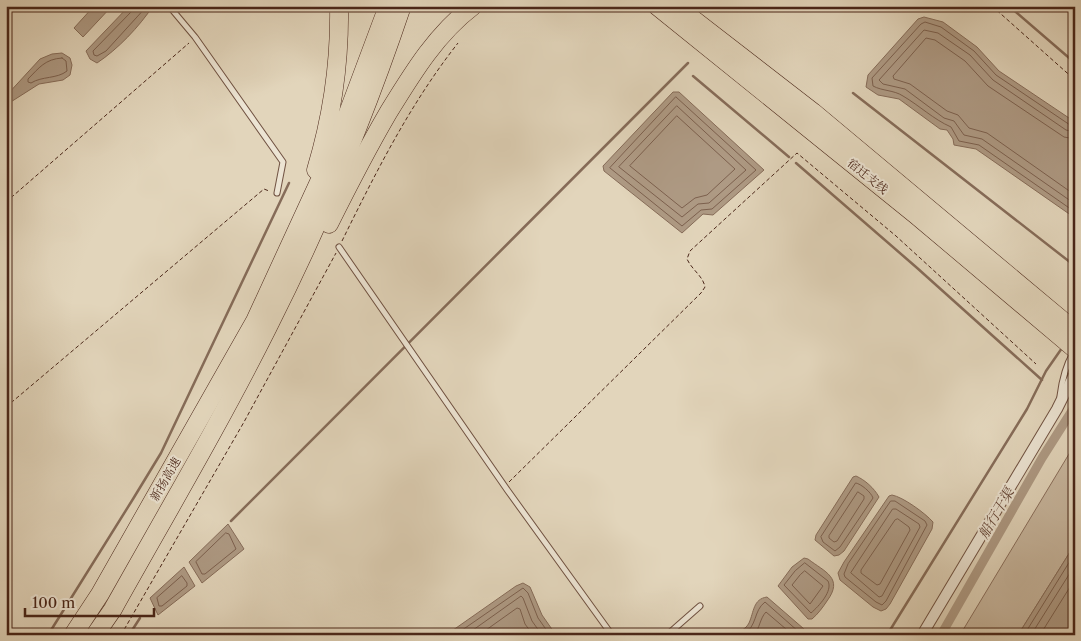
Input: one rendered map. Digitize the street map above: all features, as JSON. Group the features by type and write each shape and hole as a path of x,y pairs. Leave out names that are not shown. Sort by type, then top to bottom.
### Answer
{"highway":[{"path":"255,321 307,194 316,167 333,94 337,67 340,30 339,6"},
{"path":"223,411 268,328 312,236 351,145 379,49 388,6"},
{"path":"255,321 379,49 402,6"},
{"path":"223,411 253,368 274,331 361,159 400,93 419,63 434,45 473,6"},
{"name":"宿迁支线","path":"657,6 916,215 1051,319 1075,331"},
{"name":"宿迁支线","path":"676,6 813,112 1051,319 1075,350"},
{"name":"新扬高速","path":"73,635 100,594 255,321"},
{"name":"新扬高速","path":"96,635 113,610 223,411"}],"street":[{"path":"922,635 1060,403 1075,373"}],"lane":[{"path":"169,6 195,37 283,162 277,193"},
{"path":"339,247 505,486 612,635"},
{"path":"1060,403 1062,380 1075,350"},
{"path":"667,635 700,606"}],"path":[{"path":"992,6 1075,80"},
{"path":"6,202 195,37"},
{"path":"121,635 244,422 339,247 380,165 414,105 458,43"},
{"path":"505,486 701,293 705,287 704,280 690,265 688,259 690,251 797,154 896,236 1036,364"},
{"path":"6,406 264,189 277,193"}],"shaded area":[{"path":"1075,444 1075,544 1018,635 960,635"}],"water":[{"path":"94,6 112,6 83,37 74,28"},
{"path":"129,6 153,6 135,30 113,51 97,63 90,59 86,51"},
{"path":"924,17 943,22 977,47 999,71 1075,122 1075,218 976,149 954,145 953,139 947,130 940,129 899,99 878,95 866,87 868,75 918,19"},
{"path":"62,53 70,58 72,65 70,75 63,80 39,84 6,105 6,96 40,59 52,54"},
{"path":"673,92 679,92 764,170 713,215 703,214 682,233 604,171 603,166"},
{"path":"856,476 875,490 879,497 844,551 834,556 815,540 816,535 853,477"},
{"path":"892,495 914,506 933,522 932,529 890,604 881,611 873,607 840,580 838,573 889,496"},
{"path":"228,524 244,549 202,583 189,562"},
{"path":"1075,544 1075,635 1018,635"},
{"path":"804,558 826,572 833,581 834,587 822,608 812,619 808,619 778,586 792,567"},
{"path":"184,567 195,586 158,615 150,598"},
{"path":"523,583 530,587 542,615 556,635 446,635 516,586"},
{"path":"767,597 804,629 805,633 733,635 746,627 756,603 762,598"}],"waterway":[{"path":"1009,6 1075,63"},
{"path":"231,521 688,63"},
{"path":"693,76 789,157"},
{"path":"853,93 1075,266"},
{"path":"796,163 1042,380"},
{"path":"48,635 161,453 289,183"},
{"path":"887,635 1027,409 1046,371 1062,348"},
{"name":"船行干渠","path":"941,635 1042,458 1075,406"},
{"path":"129,635 140,618"}]}
